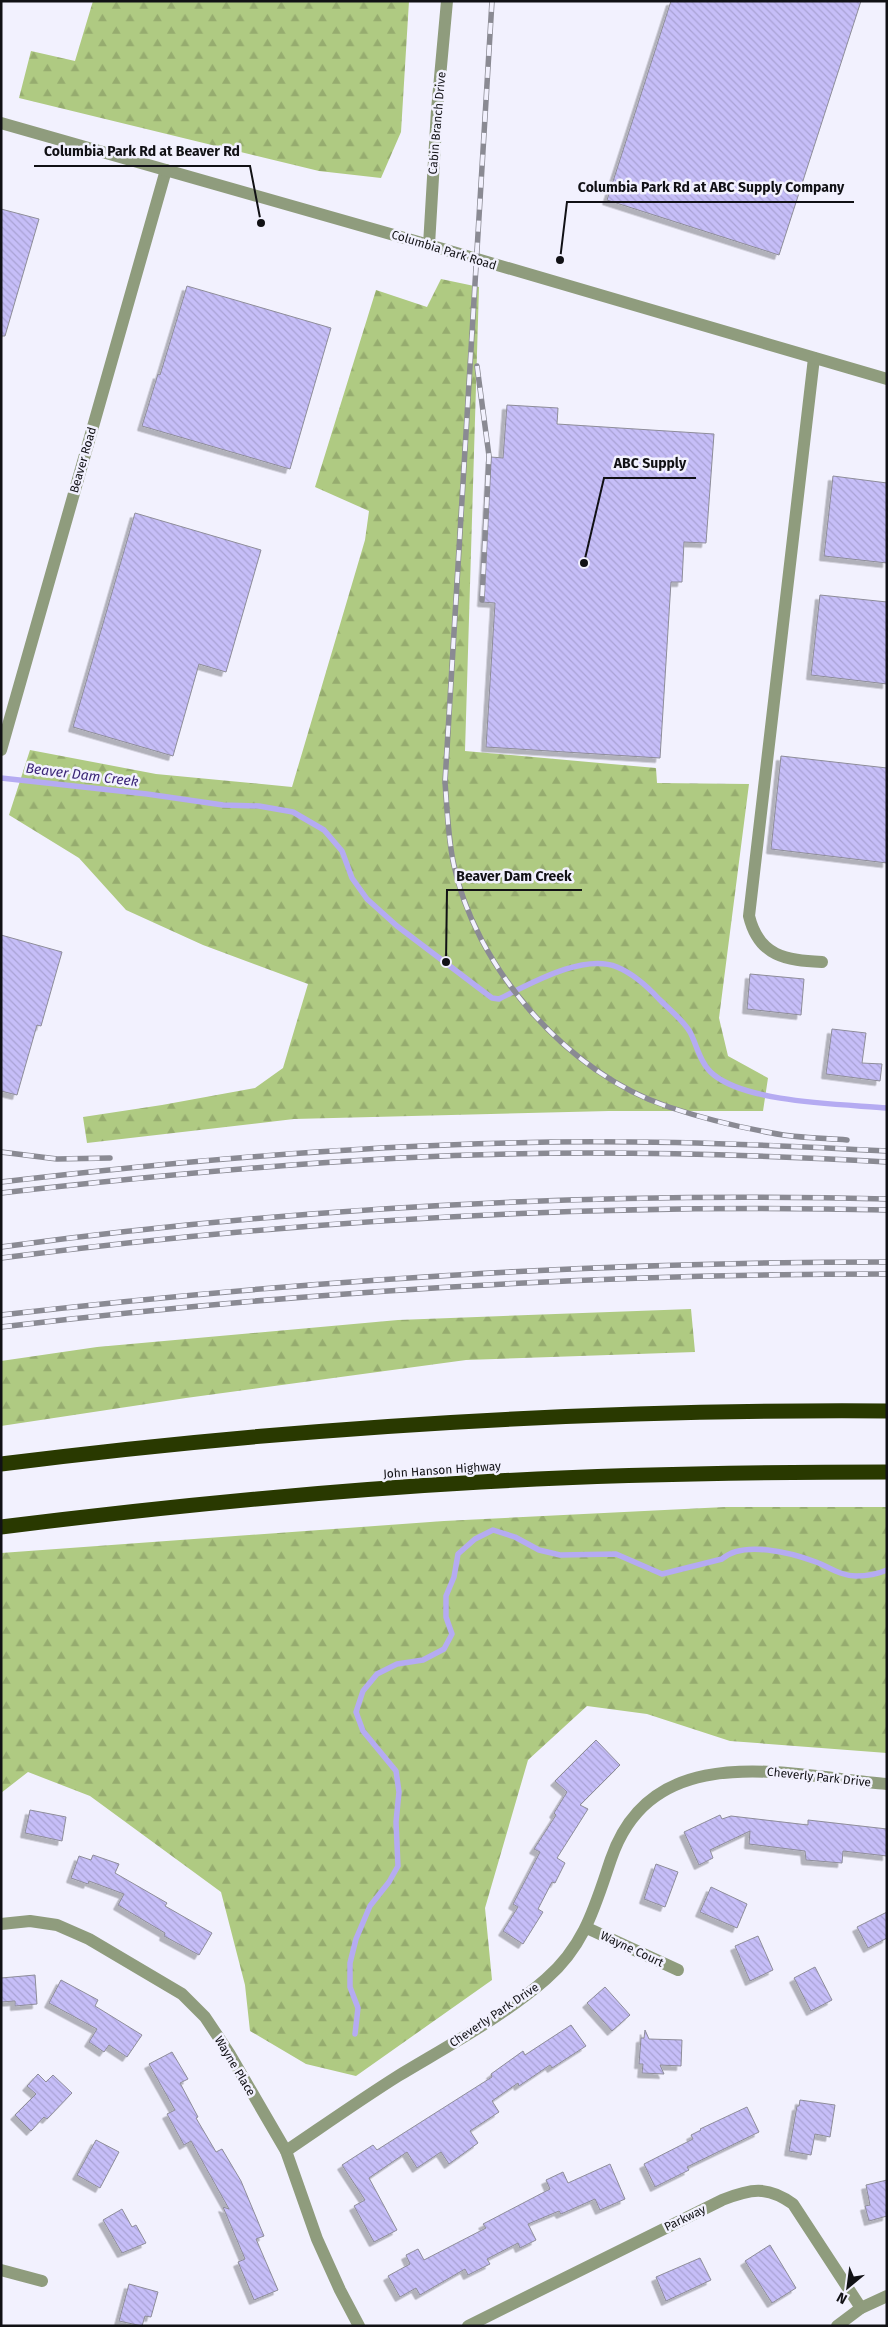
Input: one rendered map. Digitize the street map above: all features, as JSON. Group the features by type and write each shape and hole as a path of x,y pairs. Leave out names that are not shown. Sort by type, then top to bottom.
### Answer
{"highway":[{"path":"1,1464 180,1444 446,1424 708,1413 887,1411"},
{"name":"John Hanson Highway","path":"1,1526 187,1506 481,1482 681,1474 887,1472"}],"street":[{"name":"Cabin Branch Drive","path":"429,245 437,110 447,1"},
{"name":"Columbia Park Road","path":"1,123 429,245 887,380"},
{"name":"Beaver Road","path":"1,750 166,170"},
{"path":"814,358 749,916 758,939 773,953 795,960 822,962"},
{"name":"Cheverly Park Drive","path":"286,2151 529,1993 560,1965 575,1948 587,1928 619,1838 647,1802 666,1789 684,1781 714,1773 739,1770 887,1784"},
{"name":"Wayne Place","path":"1,1924 30,1921 57,1926 90,1939 182,1994 205,2017 229,2053 286,2151 317,2239 359,2326"},
{"name":"Wayne Court","path":"587,1928 678,1970"},
{"name":"Parkway","path":"468,2326 722,2200 743,2192 760,2190 779,2194 793,2204 860,2308"},
{"path":"1,2270 42,2281"},
{"path":"837,2326 860,2308 887,2296"}],"green space":[{"path":"93,1 409,1 401,132 381,178 319,171 19,98 31,51 75,61"},
{"path":"441,279 479,287 465,751 656,768 657,783 749,784 719,1018 728,1056 768,1078 763,1111 609,1111 294,1119 87,1143 83,1117 255,1088 283,1068 308,984 203,945 126,910 79,858 9,815 30,750 156,774 292,787 365,540 369,511 315,487 376,290 427,307"},
{"path":"691,1309 695,1352 466,1360 186,1398 1,1426 1,1361 97,1347 398,1320"},
{"path":"725,1507 887,1507 887,1753 730,1741 647,1714 587,1706 528,1760 485,1908 492,1980 356,2076 306,2064 250,2031 245,1985 221,1892 90,1796 28,1772 1,1793 1,1553 444,1521"}],"building":[{"path":"671,1 861,1 779,255 607,200"},
{"path":"1,209 39,219 5,336 1,336"},
{"path":"187,286 331,328 290,469 142,426 158,374 160,375"},
{"path":"507,405 558,408 557,424 714,434 706,543 684,542 682,582 671,582 660,758 486,747 495,603 482,602 491,457 503,458"},
{"path":"833,476 887,483 887,563 824,556"},
{"path":"135,513 261,550 226,672 199,664 173,756 73,727"},
{"path":"820,595 887,602 887,684 811,675"},
{"path":"781,756 887,768 887,863 771,849"},
{"path":"1,935 62,952 41,1026 37,1025 17,1095 1,1091"},
{"path":"750,974 804,979 801,1015 747,1009"},
{"path":"832,1029 866,1033 862,1063 882,1064 880,1081 826,1074"},
{"path":"596,1740 620,1765 580,1805 588,1809 557,1858 565,1863 555,1883 552,1882 538,1909 543,1912 523,1944 503,1931 518,1907 513,1904 540,1852 534,1849 556,1815 554,1813 567,1792 555,1781"},
{"path":"30,1810 66,1817 62,1841 25,1833"},
{"path":"720,1815 722,1819 731,1816 808,1825 808,1820 887,1829 887,1856 843,1851 842,1863 806,1860 805,1851 749,1844 750,1831 710,1850 713,1858 699,1865 684,1832"},
{"path":"93,1855 119,1864 115,1873 167,1903 165,1906 212,1933 199,1955 164,1936 165,1933 118,1905 124,1894 89,1881 88,1884 71,1878 79,1856 91,1860"},
{"path":"656,1864 678,1872 665,1907 644,1899"},
{"path":"711,1887 747,1904 737,1928 700,1912"},
{"path":"887,1912 887,1938 868,1948 857,1927"},
{"path":"758,1936 773,1970 750,1981 735,1946"},
{"path":"815,1967 832,2000 811,2011 794,1978"},
{"path":"35,1975 37,2004 15,2006 15,2001 1,2002 1,1978"},
{"path":"61,1980 98,2000 95,2006 142,2035 127,2057 109,2045 104,2052 89,2042 97,2029 49,2003"},
{"path":"605,1987 630,2015 612,2031 587,2003"},
{"path":"571,2025 586,2046 552,2068 550,2065 519,2086 518,2083 492,2101 499,2112 470,2131 478,2143 449,2164 441,2152 417,2168 407,2152 369,2178 397,2230 374,2242 354,2206 365,2200 342,2165 373,2145 377,2150 492,2077 491,2074 523,2051 525,2055"},
{"path":"645,2030 649,2039 682,2040 681,2066 660,2065 664,2074 642,2073 643,2064 639,2064 641,2038 644,2038"},
{"path":"172,2052 188,2079 180,2083 198,2117 196,2118 216,2152 222,2149 241,2181 264,2236 256,2239 278,2290 254,2300 238,2262 245,2259 223,2207 229,2209 191,2141 184,2145 167,2114 175,2110 149,2064"},
{"path":"38,2074 46,2082 53,2075 72,2093 47,2119 44,2117 31,2131 15,2115 36,2094 27,2086"},
{"path":"800,2100 835,2105 830,2137 815,2134 811,2155 789,2151 797,2106 799,2106"},
{"path":"747,2107 759,2132 687,2167 689,2170 655,2187 644,2164 693,2139 691,2135 700,2129"},
{"path":"96,2140 119,2152 100,2188 77,2175"},
{"path":"610,2164 625,2199 600,2210 595,2199 561,2214 559,2211 528,2224 536,2240 520,2248 518,2243 487,2259 490,2264 468,2275 465,2269 420,2295 416,2288 400,2297 388,2276 410,2264 406,2255 418,2249 424,2260 486,2228 483,2224 550,2189 546,2180 563,2172 568,2183"},
{"path":"887,2180 887,2216 869,2221 865,2206 870,2205 866,2185"},
{"path":"122,2209 132,2227 136,2225 146,2243 122,2253 103,2220"},
{"path":"770,2245 796,2288 772,2303 745,2261"},
{"path":"700,2258 711,2280 666,2301 656,2277"},
{"path":"129,2284 158,2292 151,2317 145,2316 142,2326 119,2321"}],"waterway":[{"name":"Beaver Dam Creek","path":"1,778 147,794 223,805 259,806 293,812 324,830 342,851 352,878 367,899 397,926 492,998 499,999 557,972 573,967 589,964 617,967 640,981 680,1019 690,1032 699,1054 709,1071 730,1084 772,1097 887,1108"},
{"path":"355,2034 358,2008 350,1987 350,1963 356,1939 370,1906 389,1882 398,1866 396,1822 399,1792 396,1771 363,1731 356,1712 363,1691 377,1674 397,1664 423,1660 444,1649 452,1634 446,1617 446,1596 454,1577 458,1554 475,1539 493,1530 515,1537 539,1550 560,1555 616,1554 662,1574 722,1559 731,1553 742,1550 755,1549 794,1555 851,1576 868,1575 887,1570"}],"railway":[{"path":"492,1 445,782 451,851 464,900 481,939 503,976 530,1011 561,1042 595,1069 631,1091 694,1115 781,1135 847,1140"},
{"path":"477,366 489,456 482,600"},
{"path":"1,1182 254,1156 444,1145 650,1142 745,1144 887,1151"},
{"path":"1,1152 57,1159 110,1158"},
{"path":"1,1193 251,1168 461,1155 644,1153 887,1162"},
{"path":"1,1247 111,1233 222,1222 332,1212 443,1205 665,1198 887,1199"},
{"path":"1,1258 222,1233 443,1217 664,1209 887,1210"},
{"path":"1,1315 222,1292 443,1276 665,1266 887,1262"},
{"path":"1,1327 222,1304 443,1287 665,1277 887,1274"}],"place":[{"name":"Columbia Park Rd at Beaver Rd","path":"261,223"},
{"name":"Columbia Park Rd at ABC Supply Company","path":"560,260"},
{"name":"ABC Supply","path":"584,563"},
{"name":"Beaver Dam Creek","path":"446,962"}]}
